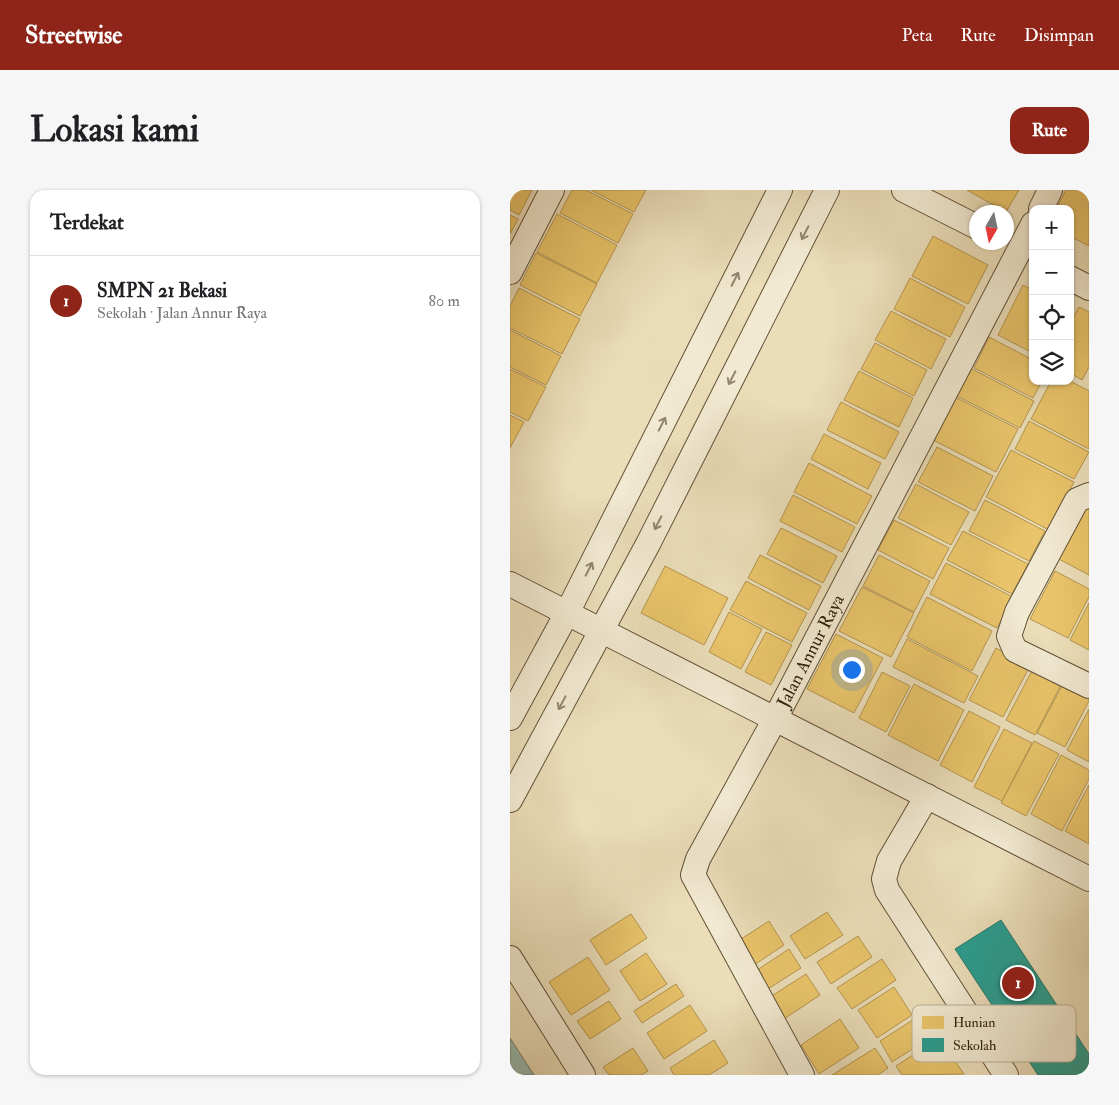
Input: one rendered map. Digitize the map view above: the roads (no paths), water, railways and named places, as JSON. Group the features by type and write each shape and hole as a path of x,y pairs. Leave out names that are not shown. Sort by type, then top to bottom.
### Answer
{"street":[{"path":"510,272 552,190"},
{"path":"510,718 567,612 780,190"},
{"path":"510,800 602,630 827,190"},
{"path":"904,190 969,223"},
{"path":"1043,205 1050,190"},
{"name":"Jalan Annur Raya","path":"802,1075 693,875 698,859 774,719 1029,232"},
{"path":"1074,280 1089,288"},
{"path":"1089,495 1077,500 1017,612 1008,636 1015,650 1089,686"},
{"path":"510,584 1089,879"},
{"path":"927,796 889,861 884,878 886,890 961,1005"},
{"path":"510,958 583,1075"},
{"path":"998,1062 1006,1075"}],"water":[{"path":"510,1038 534,1075 510,1075"}],"place":[{"name":"SMPN 21 Bekasi","path":"1018,983"}]}
